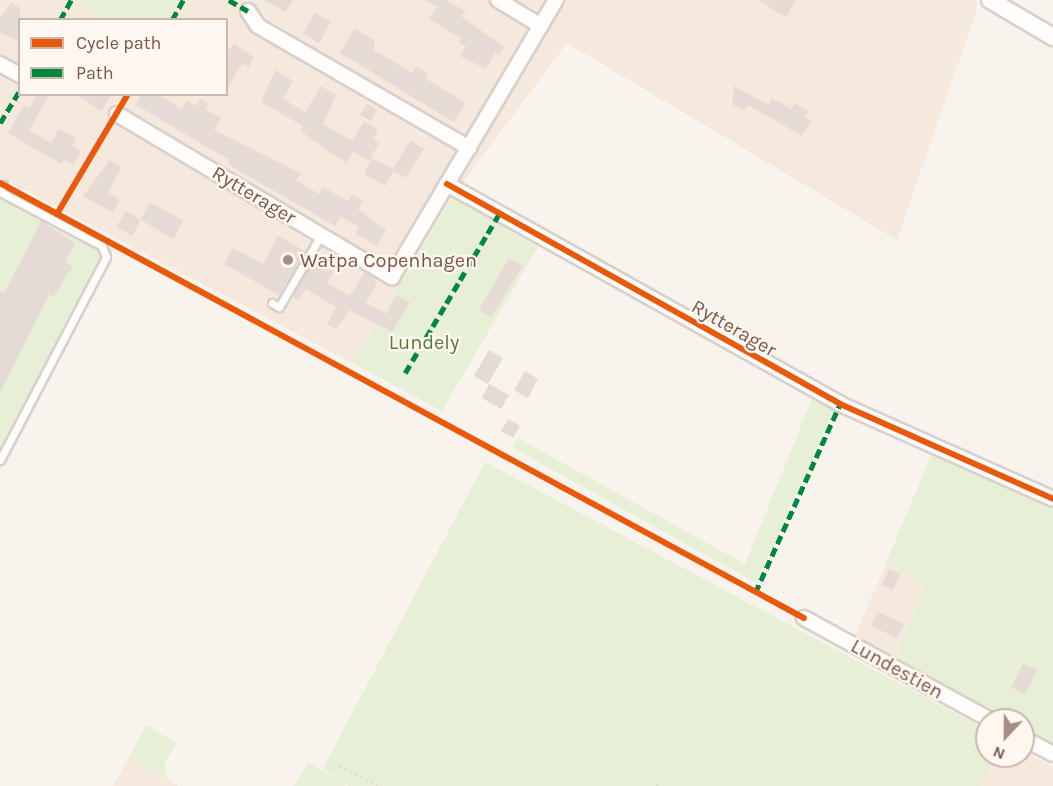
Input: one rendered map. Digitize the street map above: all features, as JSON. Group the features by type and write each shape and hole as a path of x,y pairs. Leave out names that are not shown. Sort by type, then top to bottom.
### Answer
{"street":[{"path":"498,0 541,26"},
{"name":"Rytterager","path":"117,114 392,277 556,0"},
{"path":"990,0 1053,36"},
{"path":"248,11 258,26 469,148"},
{"path":"0,64 18,74"},
{"name":"Rytterager","path":"447,184 776,371 1014,483 1053,499"},
{"name":"Lundestien","path":"804,618 975,712"},
{"path":"1035,744 1053,754"}],"lane":[{"path":"0,460 106,257 102,246 0,192 3,185"},
{"path":"272,303 279,307 321,235"}],"path":[{"path":"334,763 377,786"}],"shaded area":[{"path":"0,0 976,0 977,9 897,240 567,43 452,197 352,363 0,177"},
{"path":"886,563 926,584 894,659 854,638"},
{"path":"129,757 167,779 179,786 113,786"},
{"path":"1035,757 1053,767 1053,786 981,786 991,768 1035,768"}],"green space":[{"path":"87,0 179,0 168,18 105,18 84,5"},
{"path":"0,186 114,248 0,470"},
{"name":"Lundely","path":"452,197 538,247 442,411 352,363"},
{"path":"812,399 834,410 756,583 513,448 518,438 745,564"},
{"path":"932,453 1053,508 1053,749 1035,739 1035,708 981,708 894,659 926,584 886,563"},
{"path":"485,462 975,724 975,768 991,768 981,786 348,786 323,768"},
{"path":"146,725 177,743 164,763 167,779 129,757"},
{"path":"308,763 346,783 345,786 294,786"}],"building":[{"path":"264,0 293,0 285,12"},
{"path":"425,0 446,0 465,11 462,17 504,47 499,55 495,53 486,69 460,56 466,46 459,43 462,39 429,19 437,7"},
{"path":"758,0 796,0 786,17"},
{"path":"11,3 20,8 18,42 0,32 0,18"},
{"path":"315,13 331,22 319,43 303,34"},
{"path":"354,29 375,41 374,50 412,73 416,66 428,73 425,78 465,103 454,122 340,53"},
{"path":"234,44 254,57 249,67 242,63 228,87 228,47 231,49"},
{"path":"275,70 293,81 283,99 305,112 321,86 336,95 323,124 352,141 364,121 378,130 373,139 379,143 369,161 353,151 346,163 300,131 303,126 261,102"},
{"path":"734,86 768,105 772,98 791,109 795,103 808,111 805,117 811,121 802,136 748,105 744,111 732,104"},
{"path":"36,96 49,96 29,130 51,143 59,129 76,138 72,145 81,151 73,165 64,159 61,164 8,133 24,105 30,108"},
{"path":"78,96 110,96 102,111"},
{"path":"141,96 160,96 182,109 187,101 196,106 201,99 209,104 206,109 221,118 214,130 301,173 296,180 319,194 323,187 348,201 352,194 363,201 358,209 386,230 377,246 356,234 359,227 341,217 335,226 227,164 229,160 136,105"},
{"path":"367,104 377,110 371,121 360,115"},
{"path":"410,141 424,149 406,178 394,171 385,186 364,174 372,158 393,169"},
{"path":"110,160 122,167 108,192 120,200 113,212 83,196"},
{"path":"150,202 183,221 173,239 141,220 132,236 116,227 126,211 140,220"},
{"path":"41,221 75,243 65,262 73,266 53,297 49,295 0,393 0,292 5,292"},
{"name":"Watpa Copenhagen","path":"278,236 305,251 279,295 224,264 233,248 263,264"},
{"path":"509,258 523,266 491,317 479,310"},
{"path":"313,260 334,272 327,283 350,296 365,272 375,278 376,286 366,303 386,314 396,295 410,302 392,332 350,310 336,329 327,324 336,307 306,289 298,300 292,296"},
{"path":"489,350 503,358 488,384 474,376"},
{"path":"525,371 538,379 528,398 514,390"},
{"path":"489,384 509,395 501,409 482,398"},
{"path":"508,419 520,426 513,438 501,431"},
{"path":"889,569 900,574 893,590 882,585"},
{"path":"878,612 904,624 897,638 871,626"},
{"path":"1023,664 1037,669 1025,695 1011,687"}],"marked path":[{"path":"61,18 71,0"},
{"path":"173,18 183,0"},
{"path":"229,0 248,11"},
{"path":"0,123 18,93"},
{"path":"405,373 499,214"},
{"path":"755,593 840,404"}],"cycle path":[{"path":"57,214 127,96"},
{"path":"0,183 804,618"},
{"path":"447,184 840,404 1053,499"}],"place":[{"name":"Watpa Copenhagen","path":"288,260"}]}
